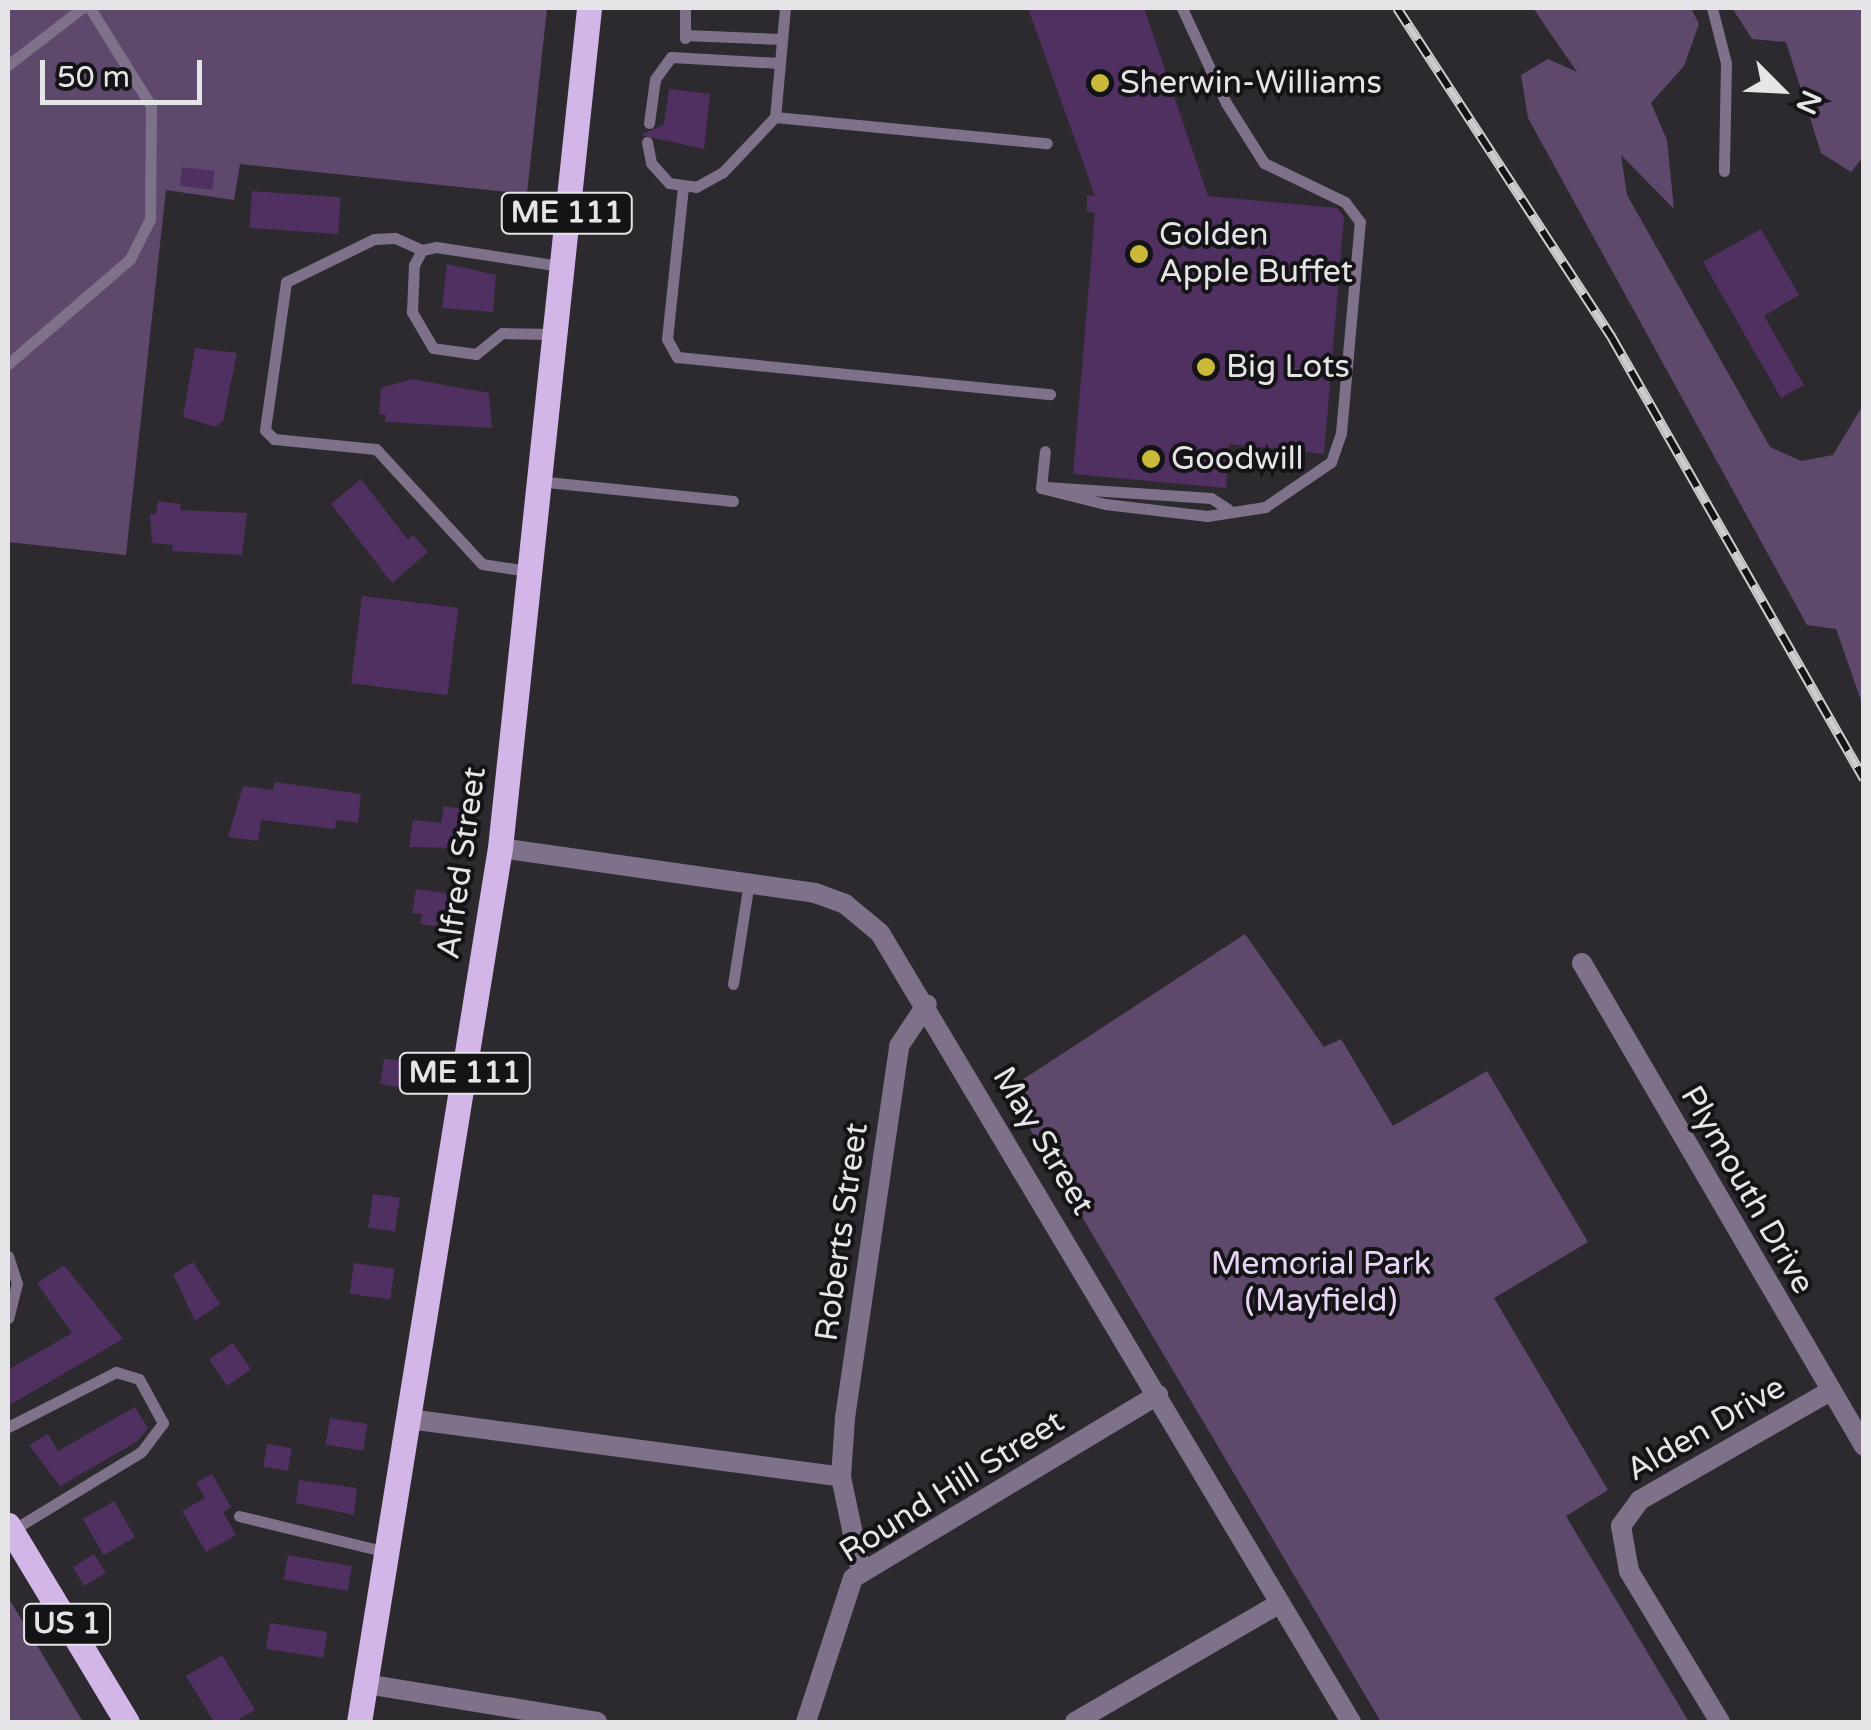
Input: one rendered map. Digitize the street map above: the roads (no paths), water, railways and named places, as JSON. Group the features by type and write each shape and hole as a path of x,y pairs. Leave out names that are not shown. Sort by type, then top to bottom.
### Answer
{"main road":[{"name":"Alfred Street","path":"360,1722 500,848 589,8"},
{"name":"US 1","path":"10,1528 127,1722"}],"street":[{"name":"May Street","path":"500,848 815,892 855,910 889,943 1352,1722"},
{"name":"Plymouth Drive","path":"1582,963 1864,1446"},
{"name":"Roberts Street","path":"860,1572 841,1477 900,1046 927,1004"},
{"name":"Alden Drive","path":"1720,1722 1629,1571 1621,1526 1640,1500 1830,1391"},
{"name":"Round Hill Street","path":"806,1722 840,1602 860,1572 1158,1394"},
{"path":"409,1419 841,1477"},
{"path":"1075,1722 1280,1603"},
{"path":"366,1684 596,1722"}],"lane":[{"path":"8,66 82,8"},
{"path":"8,364 130,258 150,219 151,106 90,8"},
{"path":"685,55 686,8"},
{"path":"650,142 659,173 683,187 708,185 775,117 785,8"},
{"path":"1045,451 1041,488 1211,498 1228,509 1264,507 1331,462 1341,434 1360,222 1345,202 1264,162 1226,102 1182,8"},
{"path":"1712,8 1726,63 1724,170"},
{"path":"685,35 782,39"},
{"path":"653,123 666,70 685,55 780,63"},
{"path":"775,117 1047,143"},
{"path":"683,187 667,340 677,357 1050,394"},
{"path":"528,571 482,564 376,449 274,438 265,430 286,282 374,240 396,238 422,250 560,266"},
{"path":"422,250 414,265 412,312 433,348 476,354 502,334 553,334"},
{"path":"537,481 733,501"},
{"path":"734,984 749,882"},
{"path":"8,1256 16,1284 8,1318"},
{"path":"8,1427 116,1372 140,1379 163,1423 142,1452 10,1528"},
{"path":"239,1516 388,1552"}],"railway":[{"path":"1397,8 1612,338 1864,779"}],"place":[{"name":"Sherwin-Williams","path":"1100,83"},
{"name":"Golden Apple Buffet","path":"1139,254"},
{"name":"Big Lots","path":"1206,367"},
{"name":"Goodwill","path":"1151,459"}],"park label":[{"name":"Memorial Park (Mayfield)","path":"1321,1284"}]}
